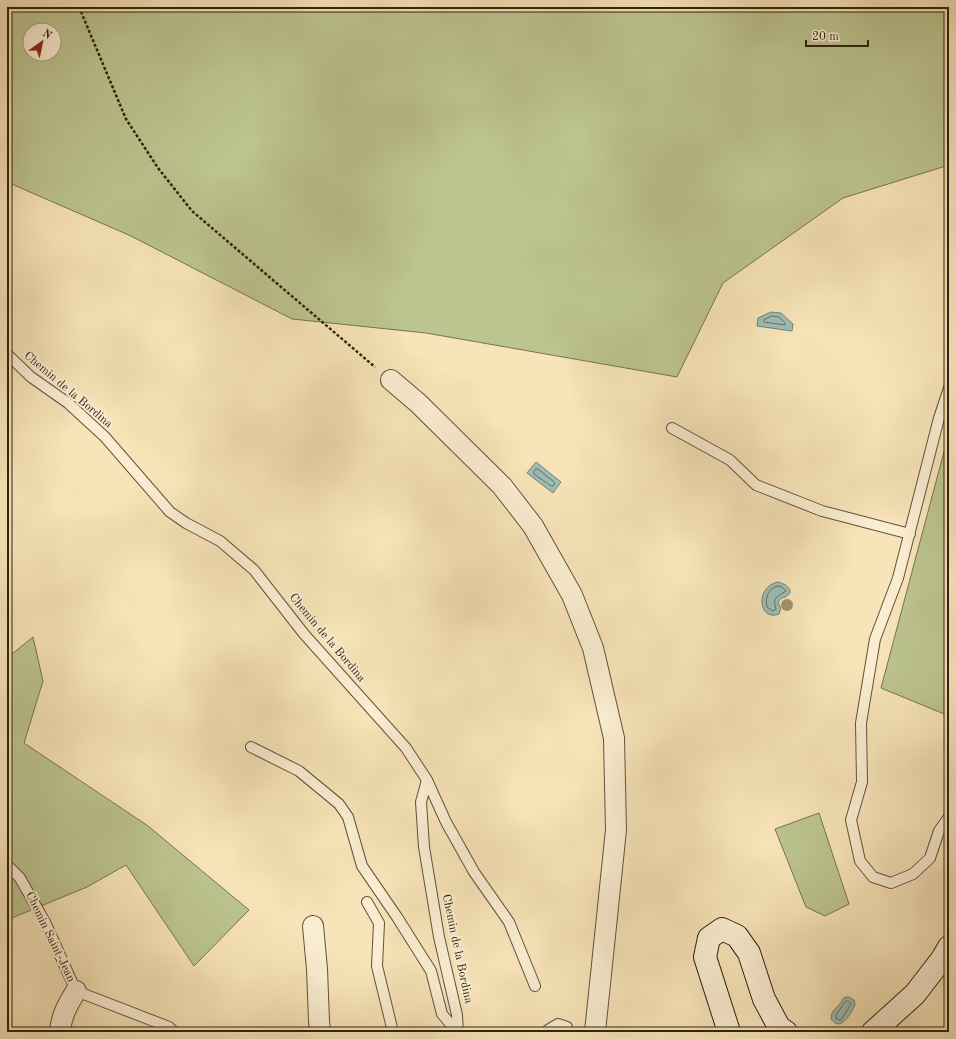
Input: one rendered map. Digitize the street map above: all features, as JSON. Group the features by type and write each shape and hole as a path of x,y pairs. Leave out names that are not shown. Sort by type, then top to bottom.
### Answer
{"street":[{"path":"391,380 418,403 502,486 533,526 572,595 593,648 614,738 616,830 595,1032"},
{"path":"313,926 320,1032"},
{"path":"729,1032 705,957 709,938 722,929 737,936 749,952 764,999 779,1027 786,1032"},
{"path":"873,1032 915,994 942,959 949,947"},
{"name":"Chemin Saint-Jean","path":"60,1032 60,1023 65,1010 76,991"}],"lane":[{"name":"Chemin de la Bordina","path":"7,354 31,377 68,403 105,437 170,512 186,523 220,541 254,570 304,634 406,748 427,780 421,802 424,847 439,937 458,1015 457,1032"},
{"path":"949,388 939,418 898,578 875,639 861,723 862,782 851,820 860,861 873,877 891,883 913,874 930,858 939,831 949,818"},
{"path":"672,428 730,460 756,485 822,511 910,534"},
{"path":"251,747 298,771 339,804 348,817 362,866 397,917 431,971 442,1014 457,1032"},
{"path":"427,780 446,822 474,872 509,922 535,986"},
{"name":"Chemin Saint-Jean","path":"7,865 20,878 38,911 76,991 158,1028 169,1027 174,1032"},
{"path":"367,902 379,923 377,966 393,1032"},
{"path":"549,1032 548,1030 558,1024 567,1027 568,1032"}],"path":[{"path":"79,7 126,119 158,168 192,212 391,380"}],"green space":[{"path":"7,7 949,7 949,165 843,198 723,283 677,377 426,333 292,319 131,236 7,182"},
{"path":"949,433 949,716 881,688"},
{"path":"33,637 43,681 24,743 148,826 249,910 194,966 126,865 87,887 7,920 7,658"},
{"path":"819,813 849,904 825,916 806,907 775,829"}],"water":[{"path":"771,312 781,313 793,324 792,331 757,326 758,318"},
{"path":"536,462 561,482 553,493 527,473"},
{"path":"778,582 788,587 790,593 781,598 779,601 778,603 781,608 779,614 772,615 767,613 763,608 763,596 771,585"},
{"path":"846,997 854,1000 855,1005 851,1013 842,1023 835,1023 831,1019 832,1013"}]}
